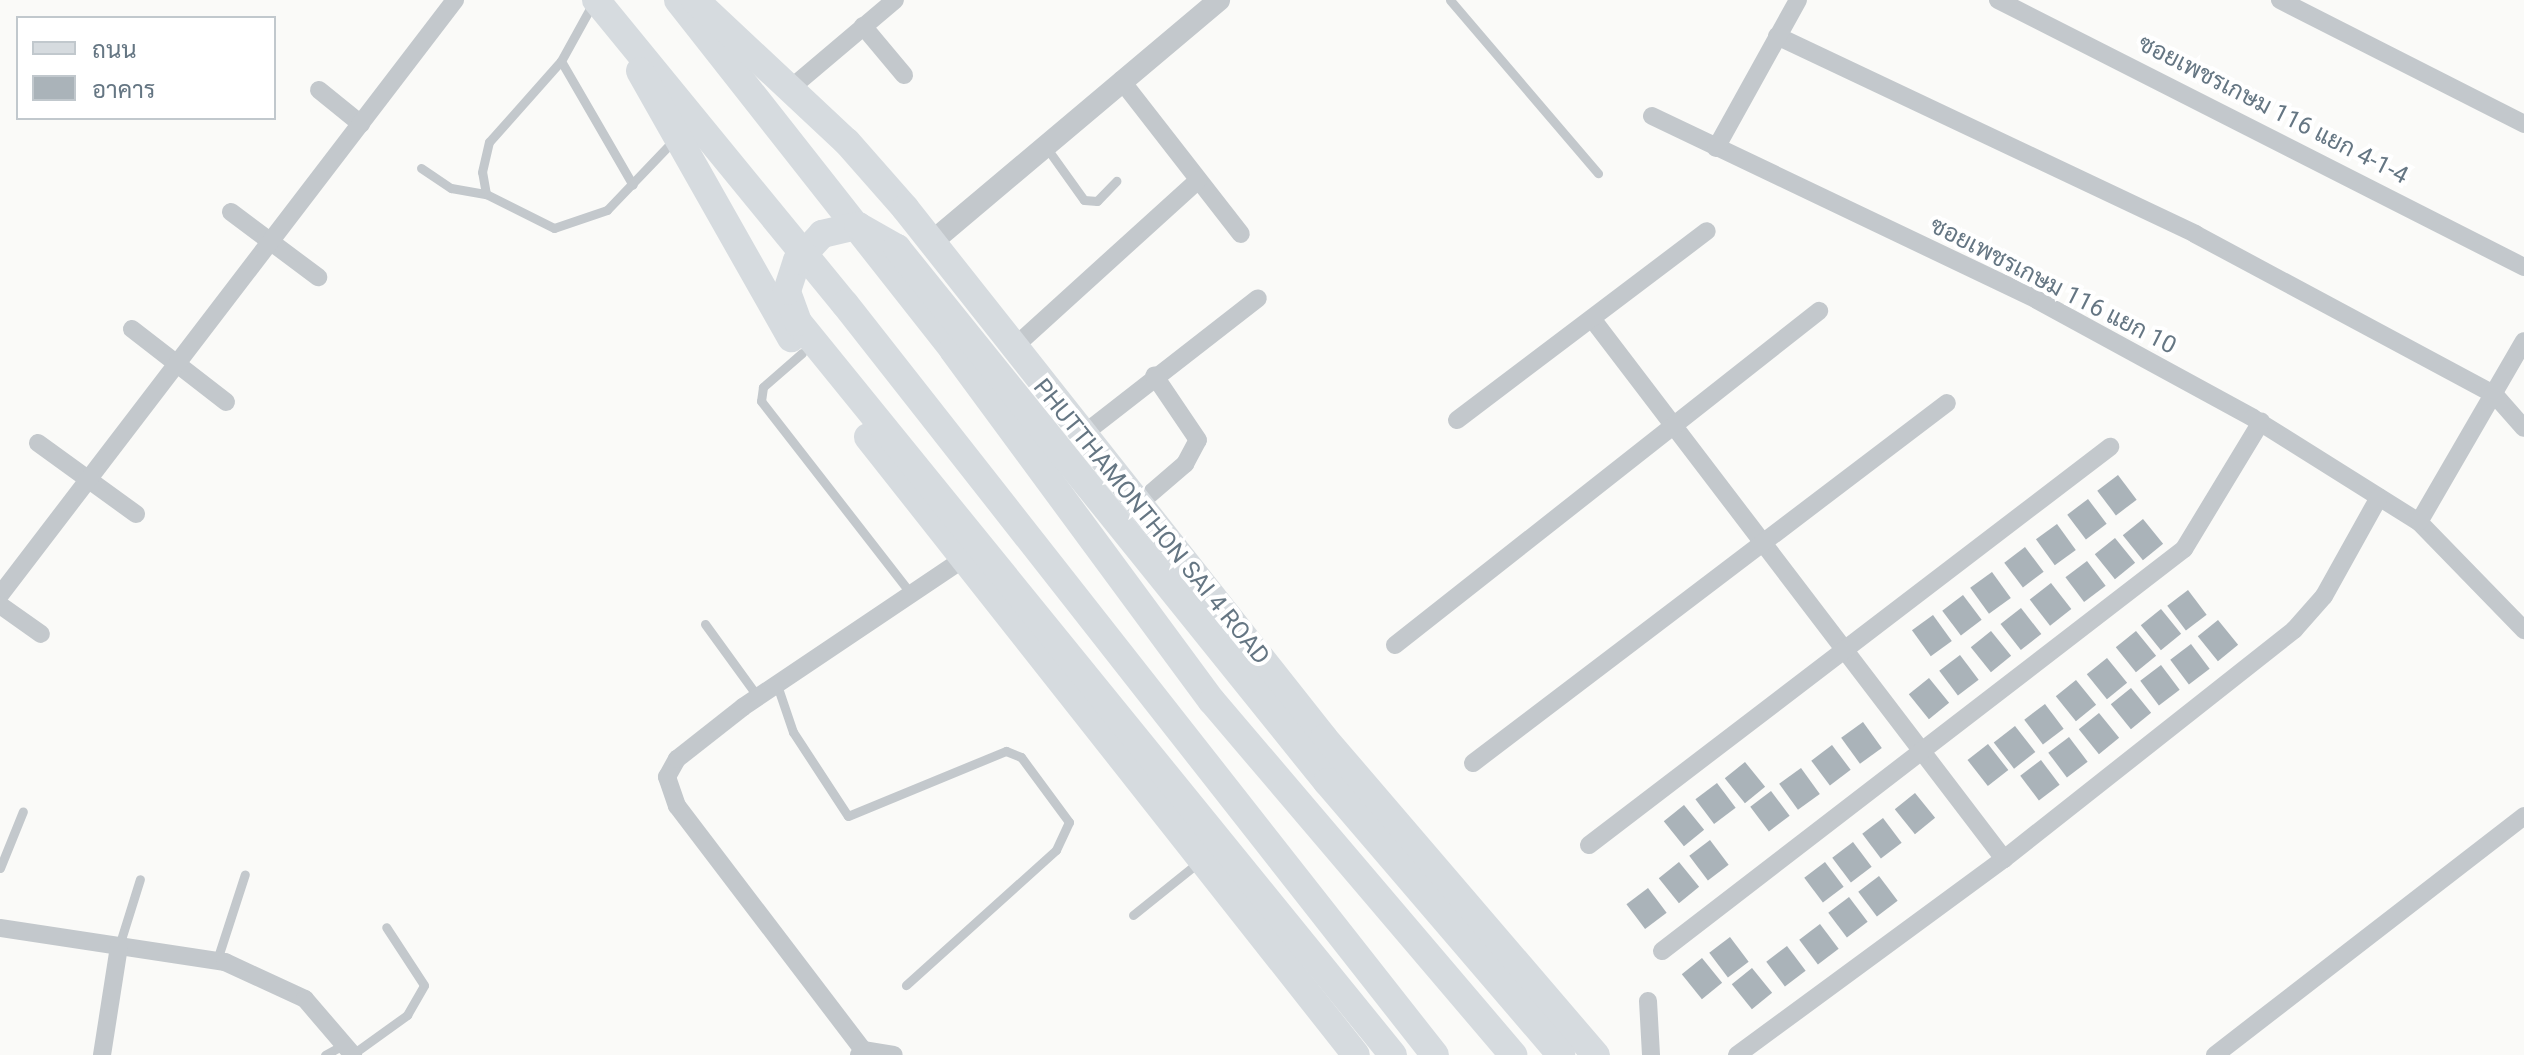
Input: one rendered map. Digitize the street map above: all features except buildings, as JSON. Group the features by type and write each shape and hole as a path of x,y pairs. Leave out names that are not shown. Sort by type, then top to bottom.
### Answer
{"main road":[{"path":"596,0 845,304 1435,1055"},
{"name":"PHUTTHAMONTHON SAI 4 ROAD","path":"678,0 953,350 1212,701 1513,1055"},
{"name":"PHUTTHAMONTHON SAI 4 ROAD","path":"695,0 791,88 933,241 1136,506 1596,1055"},
{"path":"623,35 673,141 802,353 962,560 1356,1055"},
{"path":"1393,1055 798,322 787,291 810,243 837,226 858,226 897,248 1327,782 1532,1029 1549,1055"},
{"path":"1532,1029 1561,1055"}],"street":[{"path":"0,595 455,0"},
{"path":"791,88 895,0"},
{"path":"933,241 1044,144 1219,0"},
{"path":"1716,148 1798,0"},
{"name":"ซอยเพชรเกษม 116 แยก 4-1-4","path":"1998,0 2524,267"},
{"path":"2280,0 2524,124"},
{"path":"863,26 904,75"},
{"path":"1777,36 2195,234 2494,394 2524,428"},
{"path":"1121,80 1241,234"},
{"path":"319,90 361,124"},
{"name":"ซอยเพชรเกษม 116 แยก 10","path":"1652,116 2037,300 2261,422 2419,522 2524,630"},
{"path":"1013,348 1198,180"},
{"path":"231,212 318,277"},
{"path":"1457,420 1707,231"},
{"path":"1081,436 1154,375 1258,298"},
{"path":"1395,645 1675,432 1819,311"},
{"path":"1593,320 1842,653 2004,859"},
{"path":"132,329 226,402"},
{"path":"2419,522 2524,341"},
{"path":"1136,506 1185,464 1198,440 1154,375"},
{"path":"1473,763 1947,403"},
{"path":"1662,951 1922,755 2184,549 2261,422"},
{"path":"38,443 136,514"},
{"path":"1589,845 2110,447"},
{"path":"1737,1055 2004,859 2294,630 2324,596 2379,497"},
{"path":"894,1055 861,1052 670,794 667,777 677,759 758,697 913,596 962,560"},
{"path":"0,605 41,634"},
{"path":"2215,1055 2524,816"},
{"path":"0,928 217,960 305,999 350,1051"},
{"path":"102,1055 119,946"},
{"path":"1648,1001 1651,1055"}],"lane":[{"path":"486,194 482,172 489,142 561,61 596,0"},
{"path":"1450,0 1598,173"},
{"path":"561,61 633,185"},
{"path":"421,168 461,192 486,194 554,228 607,210 673,141"},
{"path":"1044,144 1084,200 1097,201 1116,181"},
{"path":"802,353 763,387 761,401 913,596"},
{"path":"705,624 758,697"},
{"path":"777,685 793,732 848,816 1006,751 1021,757 1069,822 1056,850 906,985"},
{"path":"0,868 23,811"},
{"path":"1133,915 1200,860"},
{"path":"217,960 245,874"},
{"path":"119,946 140,879"},
{"path":"325,1055 350,1051 407,1015 424,985 386,927"}]}
